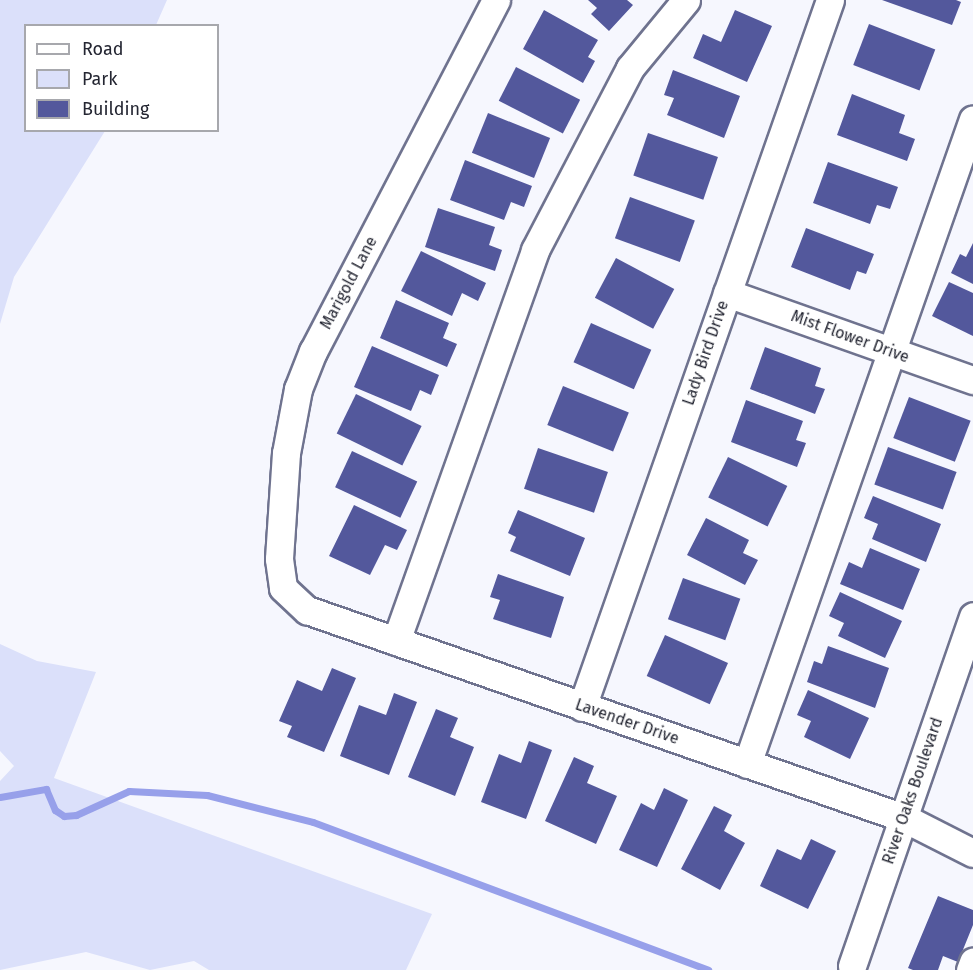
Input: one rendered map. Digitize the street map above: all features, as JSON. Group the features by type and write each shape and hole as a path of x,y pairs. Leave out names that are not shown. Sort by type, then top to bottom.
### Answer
{"street":[{"name":"Marigold Lane","path":"283,588 279,559 286,465 298,388 313,351 496,0"},
{"path":"396,641 535,250 630,68 686,0"},
{"name":"Lady Bird Drive","path":"582,707 830,0"},
{"path":"747,764 973,119"},
{"name":"Mist Flower Drive","path":"727,293 973,380"},
{"name":"Lavender Drive","path":"283,588 307,610 904,818 973,853"},
{"name":"River Oaks Boulevard","path":"852,966 973,616"},
{"path":"970,970 973,962"}],"green space":[{"path":"0,0 167,0 156,24 24,24 24,132 104,132 14,277 0,324"},
{"path":"0,644 37,661 96,672 54,778 432,914 406,970 209,970 194,961 150,970 86,952 0,970 0,781 14,766 0,751"}],"building":[{"path":"588,0 627,0 633,5 609,31 591,14 597,8"},
{"path":"882,0 956,0 961,2 952,25"},
{"path":"544,10 598,40 588,57 595,61 583,83 523,49"},
{"path":"735,10 772,26 747,82 693,58 703,34 721,42"},
{"path":"869,24 935,49 920,91 853,65"},
{"path":"516,67 580,100 563,134 499,101"},
{"path":"673,70 740,96 724,138 667,115 674,98 664,95"},
{"path":"852,94 905,115 899,133 915,139 907,161 837,135"},
{"path":"488,113 550,138 534,178 472,153"},
{"path":"648,133 718,157 703,200 633,176"},
{"path":"465,160 532,186 524,207 511,202 504,220 450,200"},
{"path":"828,162 898,187 890,209 877,205 870,224 813,203"},
{"path":"630,197 695,221 680,262 615,238"},
{"path":"438,208 495,227 489,245 502,250 495,271 425,247"},
{"path":"806,228 874,254 866,274 857,271 850,290 791,267"},
{"path":"973,243 973,284 951,273 960,254 966,257"},
{"path":"421,251 486,283 478,301 462,293 452,316 401,291"},
{"path":"616,258 674,289 653,329 595,298"},
{"path":"949,282 973,293 973,336 932,316"},
{"path":"396,300 449,323 443,338 457,344 447,367 380,338"},
{"path":"591,323 651,350 634,389 574,362"},
{"path":"372,346 439,375 431,395 420,390 411,411 354,387"},
{"path":"765,347 821,368 815,386 825,389 815,414 750,389"},
{"path":"563,386 629,413 613,452 547,425"},
{"path":"356,394 422,426 402,466 337,434"},
{"path":"909,397 971,421 955,462 893,438"},
{"path":"746,400 803,421 796,440 806,443 797,467 731,442"},
{"path":"888,447 957,472 943,510 874,485"},
{"path":"538,448 608,472 594,513 524,489"},
{"path":"352,451 417,481 400,518 335,487"},
{"path":"728,457 787,486 768,526 708,497"},
{"path":"873,496 941,524 926,562 872,539 878,524 864,518"},
{"path":"354,505 407,530 397,550 385,545 370,575 329,556"},
{"path":"518,510 585,538 570,576 510,551 516,537 508,533"},
{"path":"706,518 749,540 743,553 758,560 745,585 687,555"},
{"path":"870,548 920,569 903,610 840,584 849,562 862,568"},
{"path":"498,574 564,597 551,638 493,619 500,600 490,597"},
{"path":"683,578 740,599 725,640 668,619"},
{"path":"840,592 902,621 885,658 838,636 844,623 829,616"},
{"path":"665,635 728,663 710,704 647,676"},
{"path":"828,646 889,668 875,708 807,682 814,661 822,664"},
{"path":"332,668 356,678 324,752 287,737 292,726 279,721 297,680 322,691"},
{"path":"808,690 869,718 850,759 804,737 811,721 797,715"},
{"path":"394,693 417,702 389,775 340,756 359,705 386,715"},
{"path":"436,709 458,718 450,737 474,747 455,796 408,777"},
{"path":"529,741 552,750 526,819 481,802 499,754 521,763"},
{"path":"574,757 594,766 587,783 617,796 596,844 545,821"},
{"path":"664,788 688,800 657,867 619,850 641,803 654,810"},
{"path":"714,806 732,815 724,831 745,843 720,890 681,869"},
{"path":"811,839 836,851 808,909 760,886 777,849 801,860"},
{"path":"938,896 973,910 973,925 958,962 943,956 938,970 913,970 908,968"}],"waterway":[{"path":"0,797 46,789 55,810 64,816 76,815 129,791 207,795 313,822 708,970"}]}
